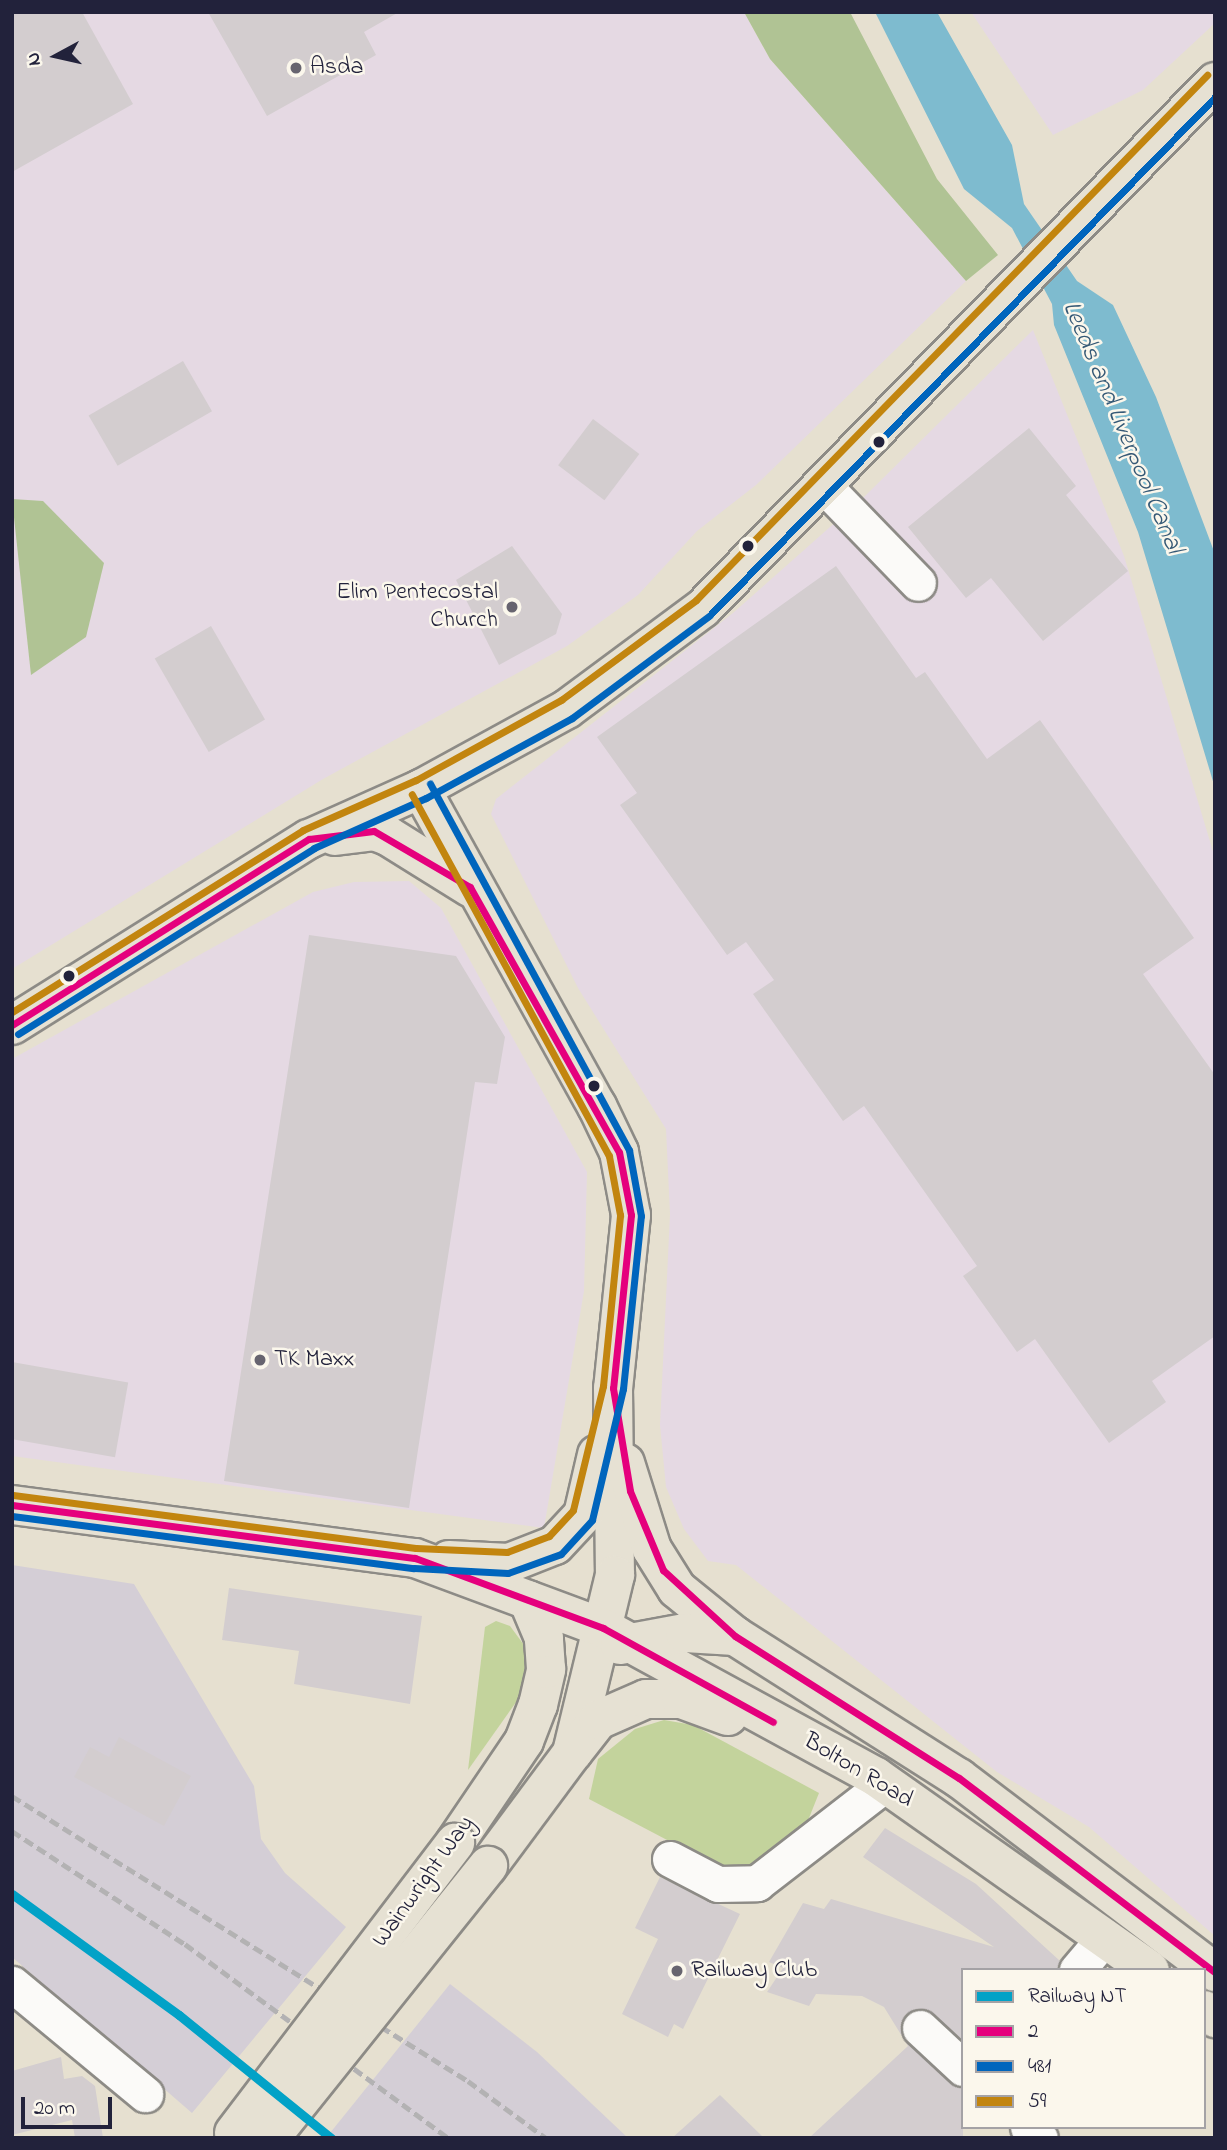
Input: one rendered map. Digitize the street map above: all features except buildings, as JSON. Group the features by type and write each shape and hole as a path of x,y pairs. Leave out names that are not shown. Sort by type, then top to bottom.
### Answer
{"highway":[{"path":"12,1025 309,839 421,789 567,709 703,608 827,488 1215,82"},
{"path":"415,1558 509,1563 555,1545 583,1515 613,1388 631,1215 619,1152 470,887 421,789"},
{"path":"309,839 374,831 470,887"},
{"name":"Bolton Road","path":"613,1388 630,1491 652,1549 677,1589 735,1636 959,1778 1215,1972"},
{"name":"Wainwright Way","path":"245,2136 488,1866 572,1753 611,1641 615,1575 613,1388"},
{"path":"12,1478 44,1483 70,1512"},
{"name":"Bolton Road","path":"12,1505 415,1558 528,1600 885,1784 1147,1968"},
{"name":"Wainwright Way","path":"245,2136 455,1843 524,1741 547,1669 544,1637 528,1600"},
{"path":"524,1741 570,1674 611,1641 685,1633 735,1636"},
{"path":"572,1753 598,1720 646,1699 681,1699 822,1750"}],"street":[{"path":"827,488 918,583"},
{"path":"670,1859 719,1884 757,1883 885,1784"},
{"path":"1079,1968 1105,1937"},
{"path":"12,1984 145,2094"},
{"path":"920,2028 961,2066"}],"shaded area":[{"path":"12,12 744,12 770,59 966,281 756,485 697,531 638,595 567,646 323,779 12,969"},
{"path":"971,12 1215,12 1215,23 1143,90 1053,135"},
{"path":"1033,330 1124,556 1215,858 1215,1936 1089,1827 997,1772 736,1565 708,1561 684,1529 666,1487 660,1425 670,1214 666,1129 578,988 491,814 496,799 733,613 865,496"},
{"path":"409,881 441,908 587,1172 584,1291 544,1528 12,1456 12,1059 313,892 354,882"},
{"path":"12,1565 134,1584 254,1786 261,1839 285,1873 346,1927 192,2113 12,1957"},
{"path":"450,1984 537,2052 628,2138 326,2138"}],"green space":[{"path":"744,12 850,12 937,179 998,255 966,281 770,59"},
{"path":"12,499 43,501 104,563 86,637 31,675"},
{"path":"496,1621 510,1626 527,1649 529,1684 468,1770 485,1627"},
{"path":"664,1720 693,1725 819,1793 807,1823 758,1869 730,1873 589,1799 598,1759 635,1729"}],"water":[{"name":"Leeds and Liverpool Canal","path":"875,12 937,12 1012,145 1024,204 1077,281 1113,305 1156,397 1215,554 1215,788 1138,532 1054,325 1052,304 1012,228 964,189"}],"railway":[{"path":"12,1796 468,2081 546,2138"},
{"path":"12,1831 185,1944 448,2138"}],"rail line":[{"name":"NT","path":"12,1894 179,2015 331,2138"}],"transit line":[{"name":"59","path":"12,1012 303,830 416,780 561,700 696,600 1207,75"},
{"name":"481","path":"18,1034 314,848 426,798 572,718 709,616 1215,97"},
{"name":"481","path":"12,1516 414,1568 508,1573 561,1554 592,1520 623,1389 641,1216 629,1150 430,784"},
{"name":"59","path":"13,1495 416,1548 507,1552 549,1536 573,1510 603,1386 620,1215 609,1156 412,794"},
{"name":"2","path":"12,1025 309,839 374,831 470,887 619,1152 631,1215 613,1388 630,1491 663,1570 735,1636 959,1778 1215,1972"},
{"name":"2","path":"12,1505 415,1558 603,1628 773,1722"}],"place":[{"name":"Asda","path":"296,68"},
{"name":"Elim Pentecostal Church","path":"512,607"},
{"name":"TK Maxx","path":"260,1360"},
{"name":"Railway Club","path":"677,1971"}]}
